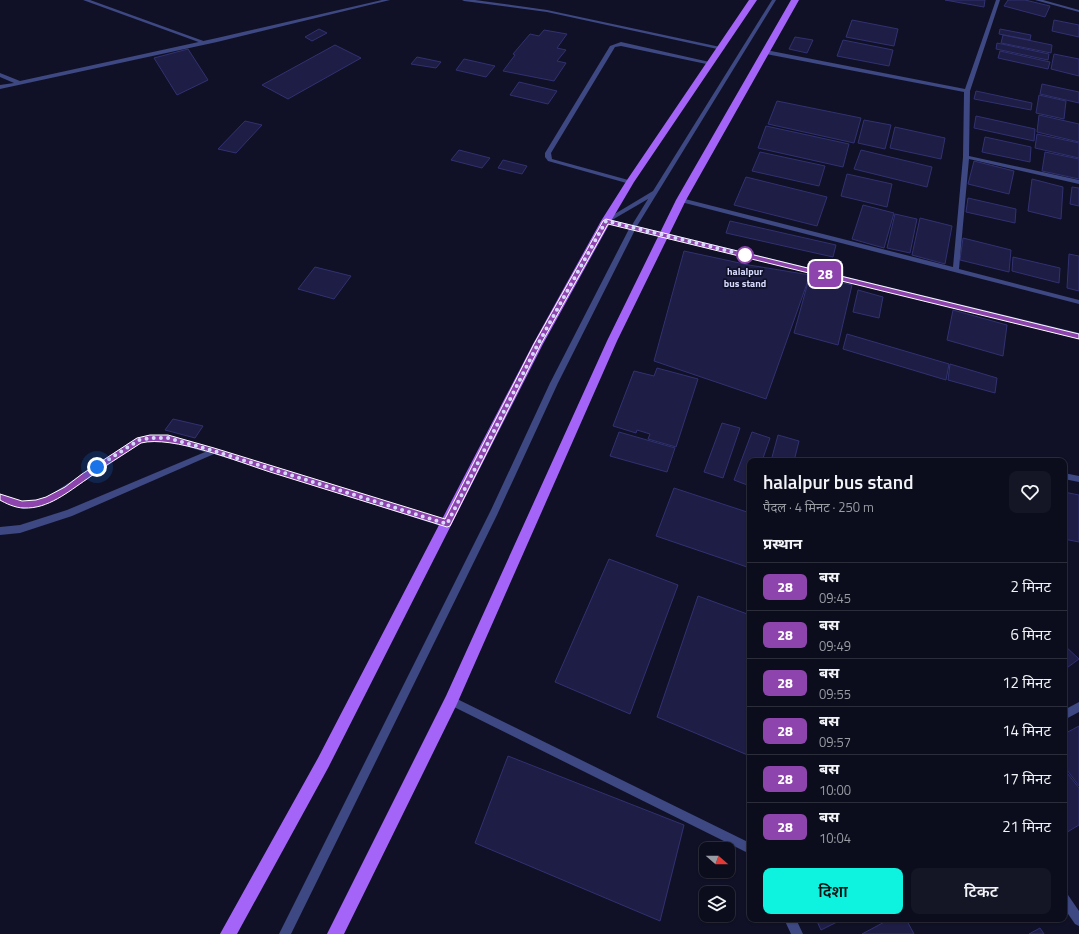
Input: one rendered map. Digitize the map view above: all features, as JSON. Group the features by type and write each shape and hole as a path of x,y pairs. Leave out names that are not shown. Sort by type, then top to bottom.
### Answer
{"main road":[{"path":"228,934 323,763 447,524 538,344 606,221 630,182 753,0"},
{"path":"335,934 450,701 612,341 682,200 796,0"}],"street":[{"path":"85,0 206,43"},
{"path":"0,87 206,43 388,0"},
{"path":"464,0 547,11 722,48"},
{"path":"285,934 490,519 554,383 633,228 774,0"},
{"path":"956,271 966,157 967,91 998,0"},
{"path":"1037,0 1079,11"},
{"path":"630,182 550,160 548,157 548,153 613,46 621,44 711,63"},
{"path":"766,52 967,91"},
{"path":"0,75 20,83"},
{"path":"966,157 1079,182"},
{"path":"606,221 655,192"},
{"path":"682,200 1079,302"},
{"path":"606,221 1079,336"},
{"path":"0,498 22,505 36,504 68,489 139,440 150,438 168,438 447,524"},
{"path":"0,531 20,529 69,514 214,451"},
{"path":"1067,477 1079,479"},
{"path":"450,701 747,848"},
{"path":"1067,714 1079,708"},
{"path":"1067,903 1079,920"},
{"path":"791,922 797,934"}],"building":[{"path":"945,0 985,0 984,7"},
{"path":"1008,0 1025,0 1050,6 1045,17 1004,6"},
{"path":"852,20 898,29 894,46 846,37"},
{"path":"1054,20 1079,25 1079,37 1052,31"},
{"path":"319,29 327,33 312,41 305,37"},
{"path":"1000,29 1031,35 1030,40 999,34"},
{"path":"544,30 567,34 557,48 566,50 557,61 566,63 554,81 503,71 515,55 513,54 530,34 539,36"},
{"path":"1003,35 1052,45 1051,53 1001,43"},
{"path":"795,37 813,40 807,53 789,49"},
{"path":"843,40 893,50 889,66 837,56"},
{"path":"997,43 1049,54 1048,60 996,49"},
{"path":"335,45 361,58 288,99 262,85"},
{"path":"188,49 208,80 177,95 154,58"},
{"path":"1000,51 1050,62 1048,69 998,58"},
{"path":"1054,54 1079,59 1079,76 1051,69"},
{"path":"417,57 441,62 436,68 411,64"},
{"path":"464,59 495,66 486,77 456,70"},
{"path":"519,82 557,91 548,104 510,95"},
{"path":"1042,84 1079,92 1079,103 1040,94"},
{"path":"976,91 1032,103 1031,110 974,99"},
{"path":"1039,95 1066,101 1064,119 1036,113"},
{"path":"777,101 861,118 854,143 768,124"},
{"path":"1039,115 1079,124 1079,142 1037,132"},
{"path":"976,116 1035,129 1034,141 974,128"},
{"path":"864,120 891,125 885,149 858,143"},
{"path":"245,121 262,125 236,153 218,149"},
{"path":"766,126 849,144 843,167 758,148"},
{"path":"895,127 945,138 941,159 890,148"},
{"path":"1037,134 1079,143 1079,158 1035,148"},
{"path":"985,137 1031,147 1030,162 982,152"},
{"path":"459,150 490,158 482,168 451,160"},
{"path":"861,150 932,167 927,187 854,169"},
{"path":"760,152 825,166 819,186 752,171"},
{"path":"1045,152 1079,159 1079,179 1042,171"},
{"path":"503,160 527,166 522,174 498,168"},
{"path":"974,161 1014,171 1009,194 968,184"},
{"path":"847,174 892,184 887,207 841,196"},
{"path":"746,177 827,197 817,226 734,205"},
{"path":"1032,179 1063,187 1061,219 1028,211"},
{"path":"1072,187 1079,188 1079,206 1070,204"},
{"path":"968,198 1016,209 1015,223 966,212"},
{"path":"863,205 894,213 884,248 852,239"},
{"path":"895,214 917,219 910,253 887,248"},
{"path":"920,218 952,226 945,264 912,255"},
{"path":"730,221 836,245 833,257 726,233"},
{"path":"963,238 1011,250 1009,272 960,260"},
{"name":"halalpur bus stand","path":"684,251 749,265 810,275 766,399 654,361"},
{"path":"1069,254 1079,256 1079,291 1067,288"},
{"path":"1013,257 1060,268 1059,283 1012,271"},
{"path":"315,267 351,276 334,299 298,289"},
{"path":"810,275 852,285 838,345 794,333"},
{"path":"858,290 883,297 879,318 853,312"},
{"path":"953,310 1007,325 1003,356 947,340"},
{"path":"847,334 949,364 946,380 843,349"},
{"path":"950,364 997,378 995,393 948,380"},
{"path":"657,368 698,379 676,447 648,439 650,434 637,430 636,433 613,426 634,371 654,376"},
{"path":"173,419 203,426 195,438 165,430"},
{"path":"722,423 740,428 723,478 704,472"},
{"path":"619,432 675,448 667,472 610,456"},
{"path":"752,432 770,438 763,458 747,458 747,485 734,480"},
{"path":"778,435 799,441 795,458 772,458"},
{"path":"674,488 747,512 747,567 656,536"},
{"path":"1067,493 1079,495 1079,542 1067,540"},
{"path":"609,559 678,585 630,714 555,682"},
{"path":"698,596 747,614 747,755 657,717"},
{"path":"1067,648 1079,659 1067,668"},
{"path":"1079,726 1079,786 1067,770 1067,732"},
{"path":"508,756 684,825 660,921 475,843"},
{"path":"1067,773 1079,788 1079,825 1067,832"},
{"path":"817,922 837,922 821,930"},
{"path":"884,922 908,922 914,934 862,934"},
{"path":"1040,928 1044,934 1029,934"}],"bus line":[{"name":"28","path":"0,498 22,505 36,504 68,489 84,476 139,440 150,438 168,438 447,524 538,344 606,221 1079,336"}],"place":[{"name":"halalpur bus stand","path":"745,255"}],"route":[{"path":"97,467 139,440 150,438 168,438 447,524 538,344 606,221 745,255"}]}
